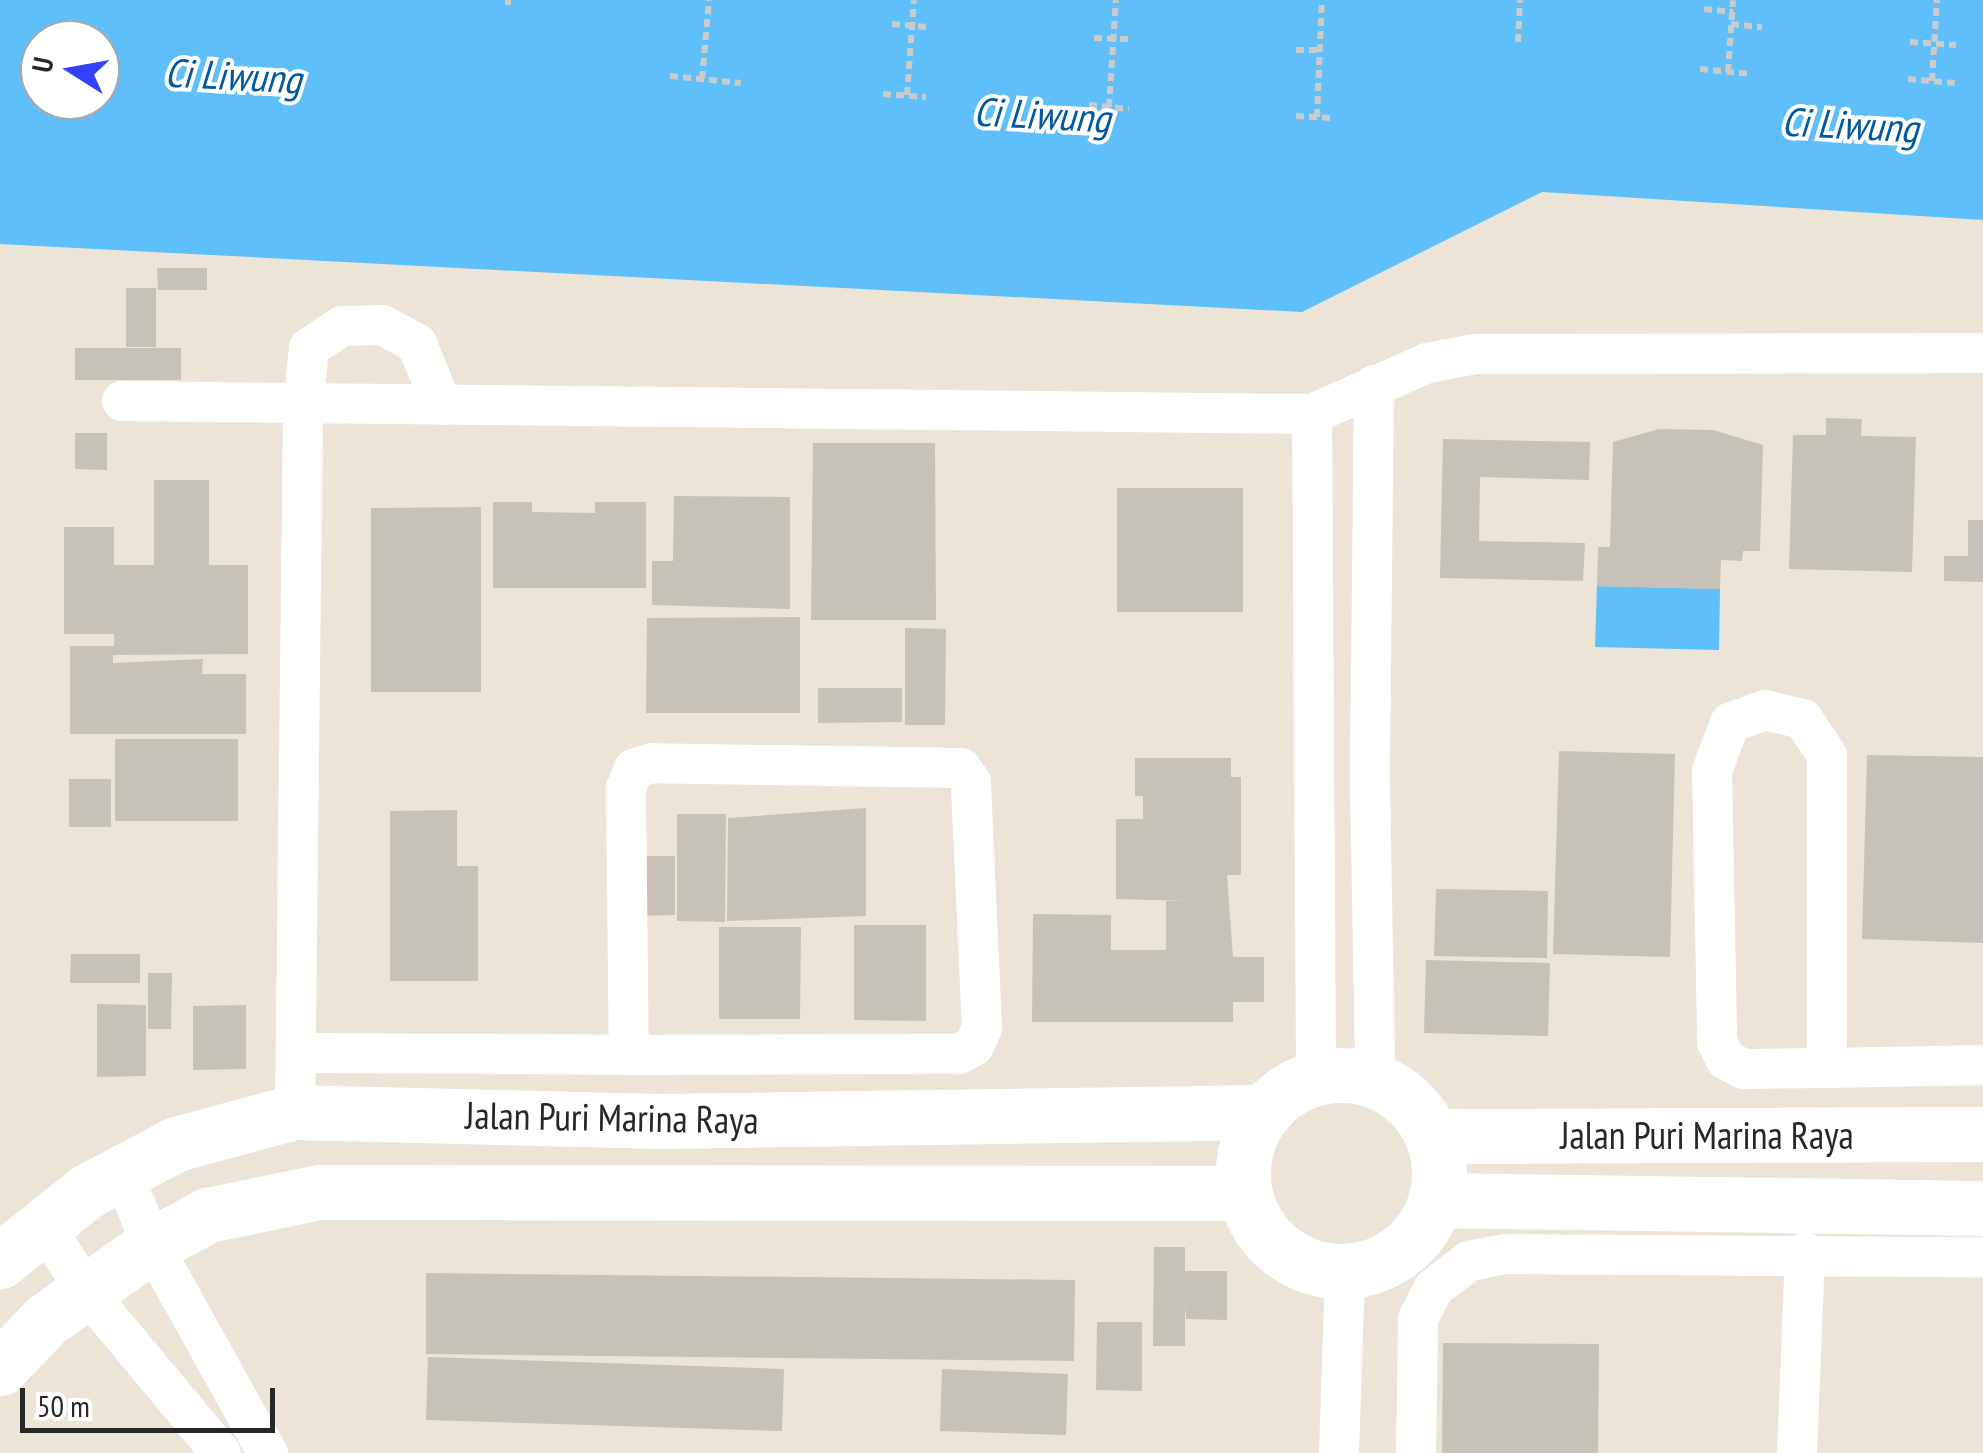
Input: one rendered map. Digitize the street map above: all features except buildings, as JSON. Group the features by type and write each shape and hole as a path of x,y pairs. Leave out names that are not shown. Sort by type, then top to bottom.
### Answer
{"street":[{"path":"295,1112 303,407 310,348 342,326 382,326 417,344 442,405"},
{"path":"122,401 303,407 1312,414 1427,362 1475,354 1983,352"},
{"path":"1374,385 1370,781 1375,1080"},
{"path":"1312,414 1316,1078"},
{"path":"1827,1068 1828,755 1803,719 1765,710 1730,723 1712,770 1717,1042 1726,1060 1744,1068 1827,1068 1983,1065"},
{"path":"296,1053 629,1055 959,1054 974,1046 982,1028 971,782 961,768 652,763 634,768 626,788 629,1055"},
{"path":"1312,779 1370,781"},
{"path":"1316,1078 1375,1080 1419,1113 1432,1136 1439,1168 1435,1200 1401,1251 1345,1272 1310,1268 1280,1251 1257,1226 1244,1193 1242,1164 1264,1112 1287,1090 1316,1078"},
{"name":"Jalan Puri Marina Raya","path":"0,1261 43,1224 122,1172 176,1144 295,1112 660,1120 1264,1112"},
{"name":"Jalan Puri Marina Raya","path":"1432,1136 1983,1134"},
{"path":"122,1172 152,1245 268,1453"},
{"name":"Jalan Puri Marina Raya","path":"0,1368 85,1290 152,1245 208,1215 319,1192 1244,1193"},
{"name":"Jalan Puri Marina Raya","path":"1435,1200 1983,1208"},
{"path":"43,1224 85,1290 221,1453"},
{"path":"1416,1453 1418,1320 1434,1288 1468,1261 1506,1254 1806,1252 1983,1256"},
{"path":"1797,1453 1806,1252"},
{"path":"1339,1453 1345,1272"}],"path":[{"path":"702,79 709,0"},
{"path":"907,96 914,0"},
{"path":"1109,107 1116,0"},
{"path":"1317,117 1322,0"},
{"path":"1518,42 1520,0"},
{"path":"1728,72 1733,0"},
{"path":"1932,81 1937,0"},
{"path":"1704,9 1732,12"},
{"path":"892,24 929,27"},
{"path":"1732,24 1762,27"},
{"path":"1094,38 1130,40"},
{"path":"1910,42 1956,45"},
{"path":"1296,50 1320,50"},
{"path":"1700,69 1751,74"},
{"path":"670,76 741,83"},
{"path":"1908,79 1955,82"},
{"path":"883,94 926,97"},
{"path":"1089,105 1129,109"},
{"path":"1296,116 1332,118"}],"water":[{"name":"Ci Liwung","path":"0,0 1983,0 1983,220 1542,192 1302,312 0,244"},
{"path":"1597,586 1720,589 1719,650 1595,647"}]}
